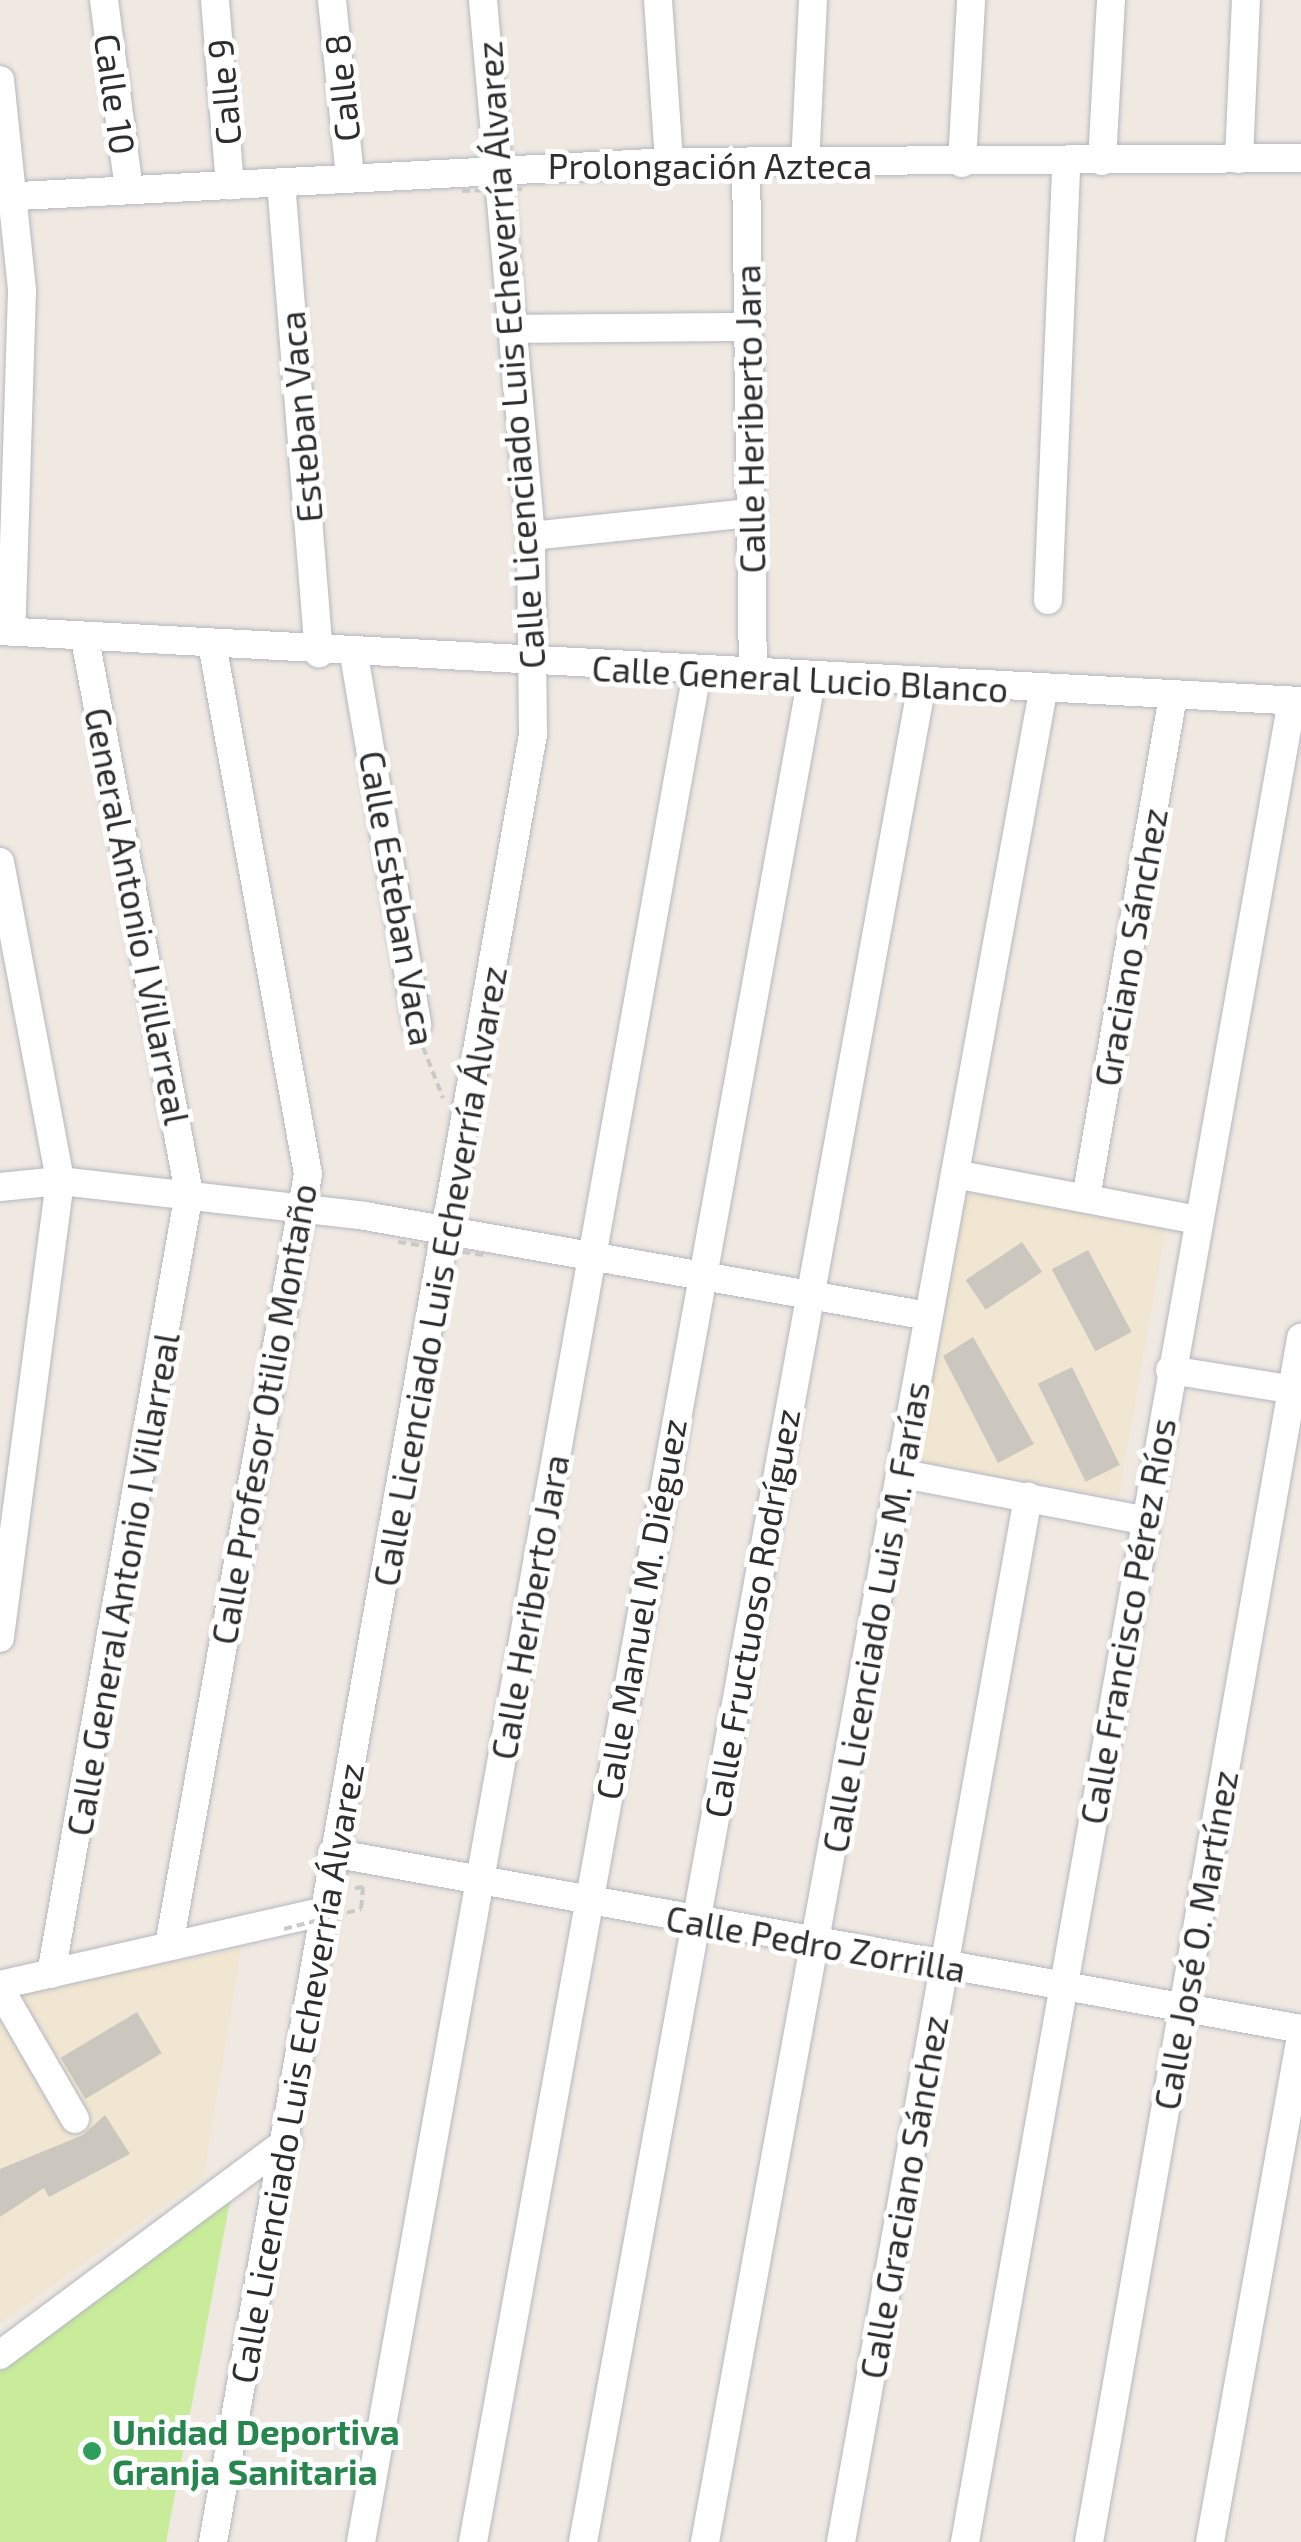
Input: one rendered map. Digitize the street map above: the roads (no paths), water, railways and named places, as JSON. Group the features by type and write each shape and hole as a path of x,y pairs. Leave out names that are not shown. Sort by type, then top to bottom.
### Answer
{"street":[{"name":"Calle 10","path":"104,0 129,188"},
{"name":"Calle 9","path":"215,0 230,184"},
{"name":"Calle 8","path":"332,0 350,176"},
{"name":"Calle Licenciado Luis Echeverría Álvarez","path":"214,2542 287,2141 321,1912 522,828 536,663 531,536 483,0"},
{"path":"658,0 669,162"},
{"path":"805,164 813,0"},
{"path":"962,164 972,0"},
{"path":"1102,162 1111,0"},
{"path":"1239,159 1246,0"},
{"path":"0,80 22,400 6,631"},
{"name":"Prolongación Azteca","path":"8,197 669,162 962,164 1301,158"},
{"name":"Calle Heriberto Jara","path":"746,162 752,676"},
{"path":"1048,600 1066,162"},
{"name":"Esteban Vaca","path":"281,182 319,654"},
{"path":"513,329 746,327"},
{"path":"531,536 750,513"},
{"name":"Calle General Lucio Blanco","path":"6,631 354,656 1296,701"},
{"name":"General Antonio I Villarreal","path":"85,639 188,1193"},
{"name":"Calle Profesor Otilio Montaño","path":"169,1946 284,1282 306,1208 297,1078 213,648"},
{"name":"Calle Esteban Vaca","path":"354,656 417,1025"},
{"name":"Calle Heriberto Jara","path":"362,2542 697,672"},
{"name":"Calle Manuel M. Diéguez","path":"473,2542 812,678"},
{"name":"Calle Fructuoso Rodríguez","path":"584,2542 922,684"},
{"name":"Calle Licenciado Luis M. Farías","path":"705,2542 903,1474 928,1316 1042,691"},
{"name":"Graciano Sánchez","path":"1086,1198 1172,696"},
{"name":"Calle Francisco Pérez Ríos","path":"965,2542 1143,1520 1296,701"},
{"path":"0,862 60,1181 0,1638"},
{"path":"956,1174 1198,1220"},
{"path":"0,1187 60,1181 306,1208 928,1316"},
{"name":"Calle General Antonio I Villarreal","path":"52,1974 188,1193"},
{"name":"Calle José O. Martínez","path":"1089,2542 1296,1390 1301,1338"},
{"path":"1170,1370 1296,1390"},
{"path":"903,1474 1143,1520"},
{"name":"Calle Graciano Sánchez","path":"841,2542 1028,1497"},
{"name":"Calle Pedro Zorrilla","path":"332,1853 1183,2008 1301,2033"},
{"path":"75,2119 0,1987 321,1912"},
{"path":"1210,2542 1301,2033"},
{"path":"0,2355 287,2141"}],"place":[{"name":"Unidad Deportiva Granja Sanitaria","path":"92,2451"}]}
